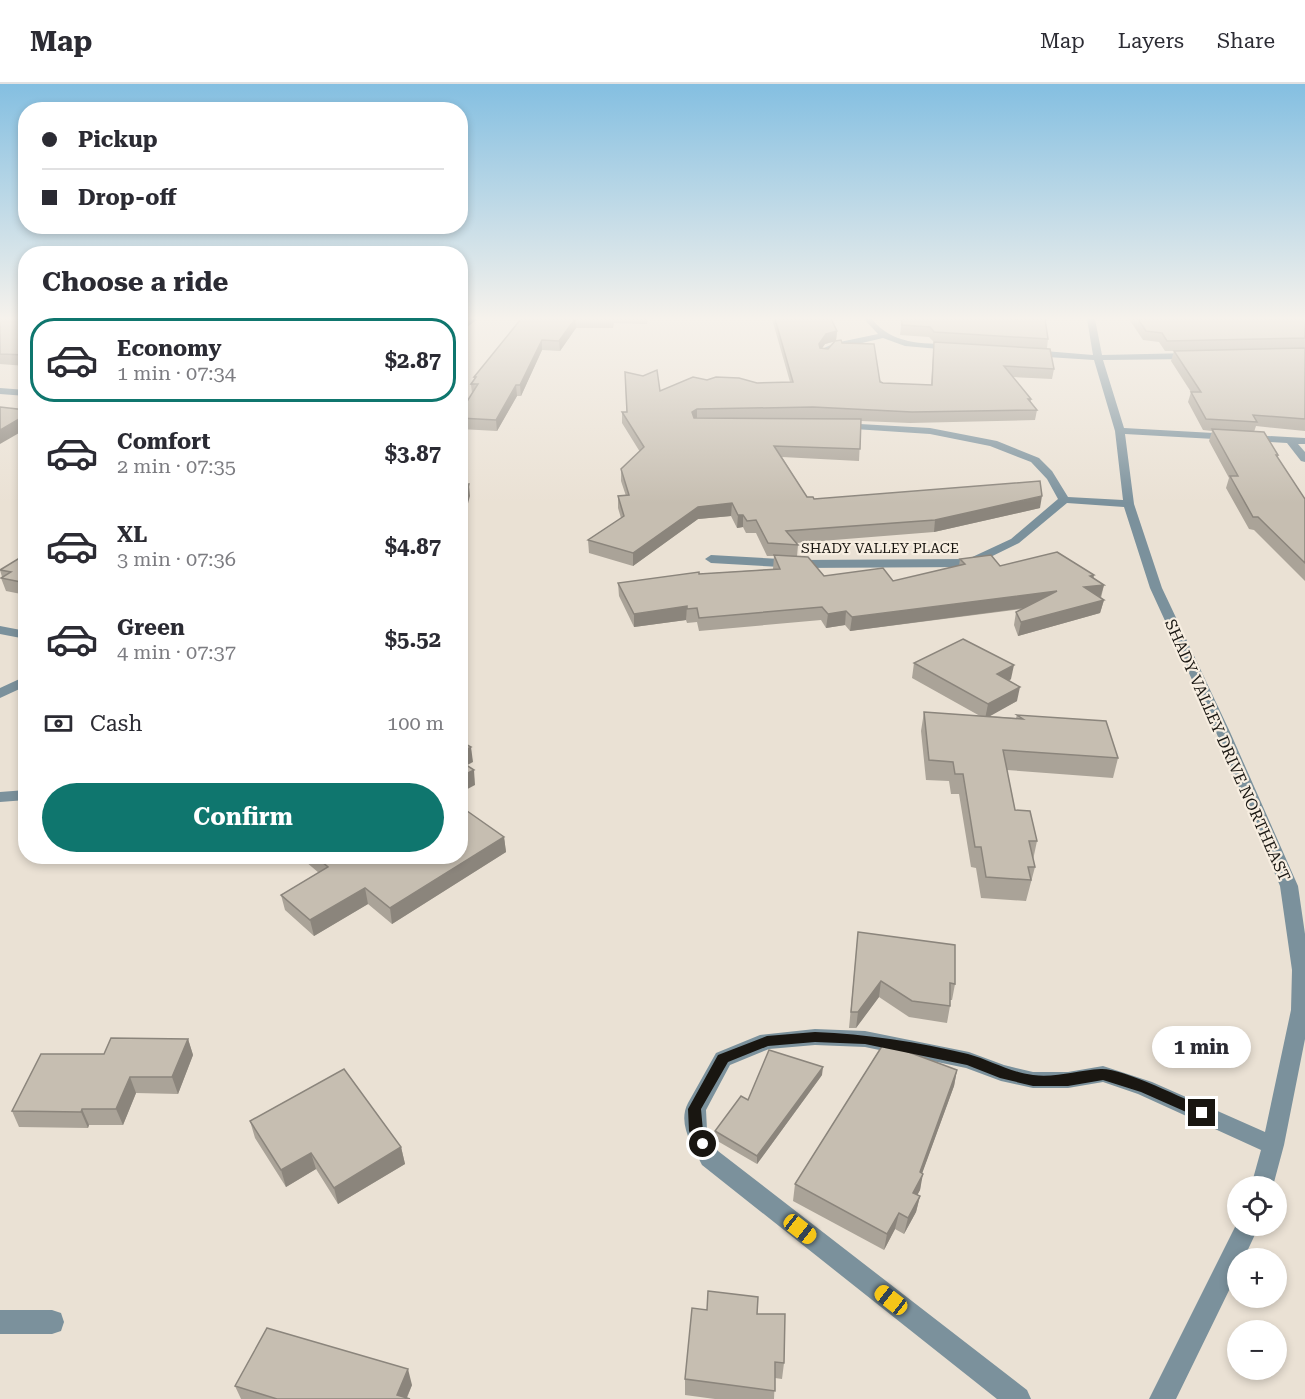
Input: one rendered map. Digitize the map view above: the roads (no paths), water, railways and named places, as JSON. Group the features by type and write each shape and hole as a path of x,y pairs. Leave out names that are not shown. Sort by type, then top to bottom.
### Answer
{"street":[{"name":"SHADY VALLEY DRIVE NORTHEAST","path":"1105,380 1120,430 1129,504 1156,588 1223,732 1289,886 1301,970 1301,1010 1265,1176"},
{"path":"0,391 18,392"},
{"path":"825,426 898,428 961,435 996,443 1034,459 1054,478 1064,500 1129,504"},
{"path":"1120,430 1305,441"},
{"path":"1291,441 1305,459"},
{"name":"SHADY VALLEY PLACE","path":"711,559 799,564 970,563 1015,541 1064,500"},
{"path":"0,630 18,633"},
{"path":"0,694 18,684"},
{"path":"0,797 18,796"},
{"path":"1018,1399 710,1158 696,1131 694,1109 723,1059 767,1041 815,1037 865,1039 969,1060 1000,1073 1033,1080 1068,1080 1103,1074 1145,1088 1273,1145"},
{"path":"1162,1399 1180,1367 1242,1236"},
{"path":"0,1322 52,1322"}]}
